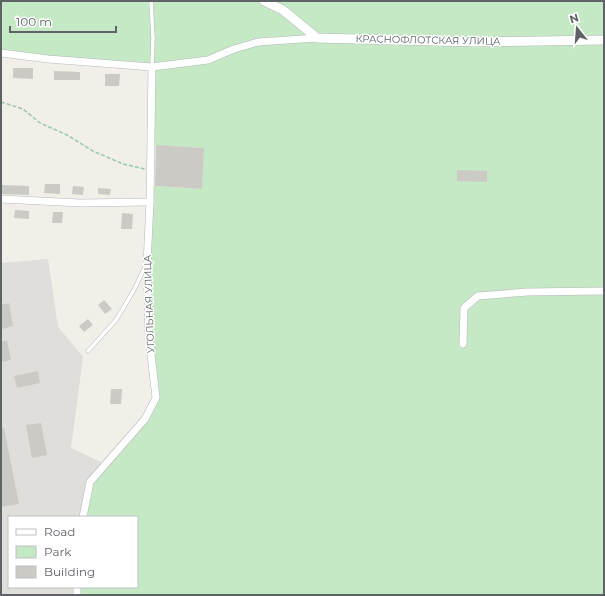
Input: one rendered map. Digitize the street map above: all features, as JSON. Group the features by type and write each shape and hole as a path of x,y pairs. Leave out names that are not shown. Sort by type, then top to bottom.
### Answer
{"street":[{"path":"264,1 283,10 317,38"},
{"path":"1,53 48,59 152,67 208,60 234,49 258,42 317,38"},
{"name":"КРАСНОФЛОТСКАЯ УЛИЦА","path":"317,38 474,42 604,40"},
{"name":"УГОЛЬНАЯ УЛИЦА","path":"83,516 90,482 145,419 156,398 149,337 147,264 150,202 152,67"},
{"path":"1,199 80,203 150,202"},
{"path":"463,344 464,308 478,296 527,292 604,291"}],"lane":[{"path":"151,1 153,38 152,67"},
{"path":"88,351 116,320 134,290 147,264"}],"path":[{"path":"1,102 23,109 40,123 67,135 93,151 123,164 150,170"}],"shaded area":[{"path":"48,259 58,327 83,357 71,448 105,464 83,516 8,516 8,588 77,588 77,595 1,595 1,263"}],"green space":[{"path":"1,1 604,1 604,595 77,595 77,588 138,588 138,516 83,516 90,482 145,419 156,398 149,337 150,186 202,189 203,148 151,145 152,67 48,59 1,50"}],"building":[{"path":"13,68 33,68 33,79 13,78"},
{"path":"54,71 80,72 80,80 54,80"},
{"path":"105,74 120,74 119,86 105,86"},
{"path":"156,145 204,148 202,189 155,186"},
{"path":"457,170 487,171 487,182 457,181"},
{"path":"45,184 60,184 60,194 44,193"},
{"path":"1,185 29,186 29,195 1,194"},
{"path":"73,186 84,187 83,195 72,194"},
{"path":"98,188 111,189 110,195 98,194"},
{"path":"15,210 29,211 29,219 14,218"},
{"path":"53,212 63,212 62,223 52,223"},
{"path":"122,213 133,214 132,229 121,229"},
{"path":"104,300 112,309 105,314 98,305"},
{"path":"9,303 13,326 2,329 1,305"},
{"path":"88,319 93,325 84,332 79,326"},
{"path":"7,340 11,360 1,362 1,342"},
{"path":"38,371 40,383 17,388 14,376"},
{"path":"111,389 122,389 121,404 110,404"},
{"path":"41,423 47,455 32,458 26,425"},
{"path":"1,428 4,428 19,504 1,507"}]}
